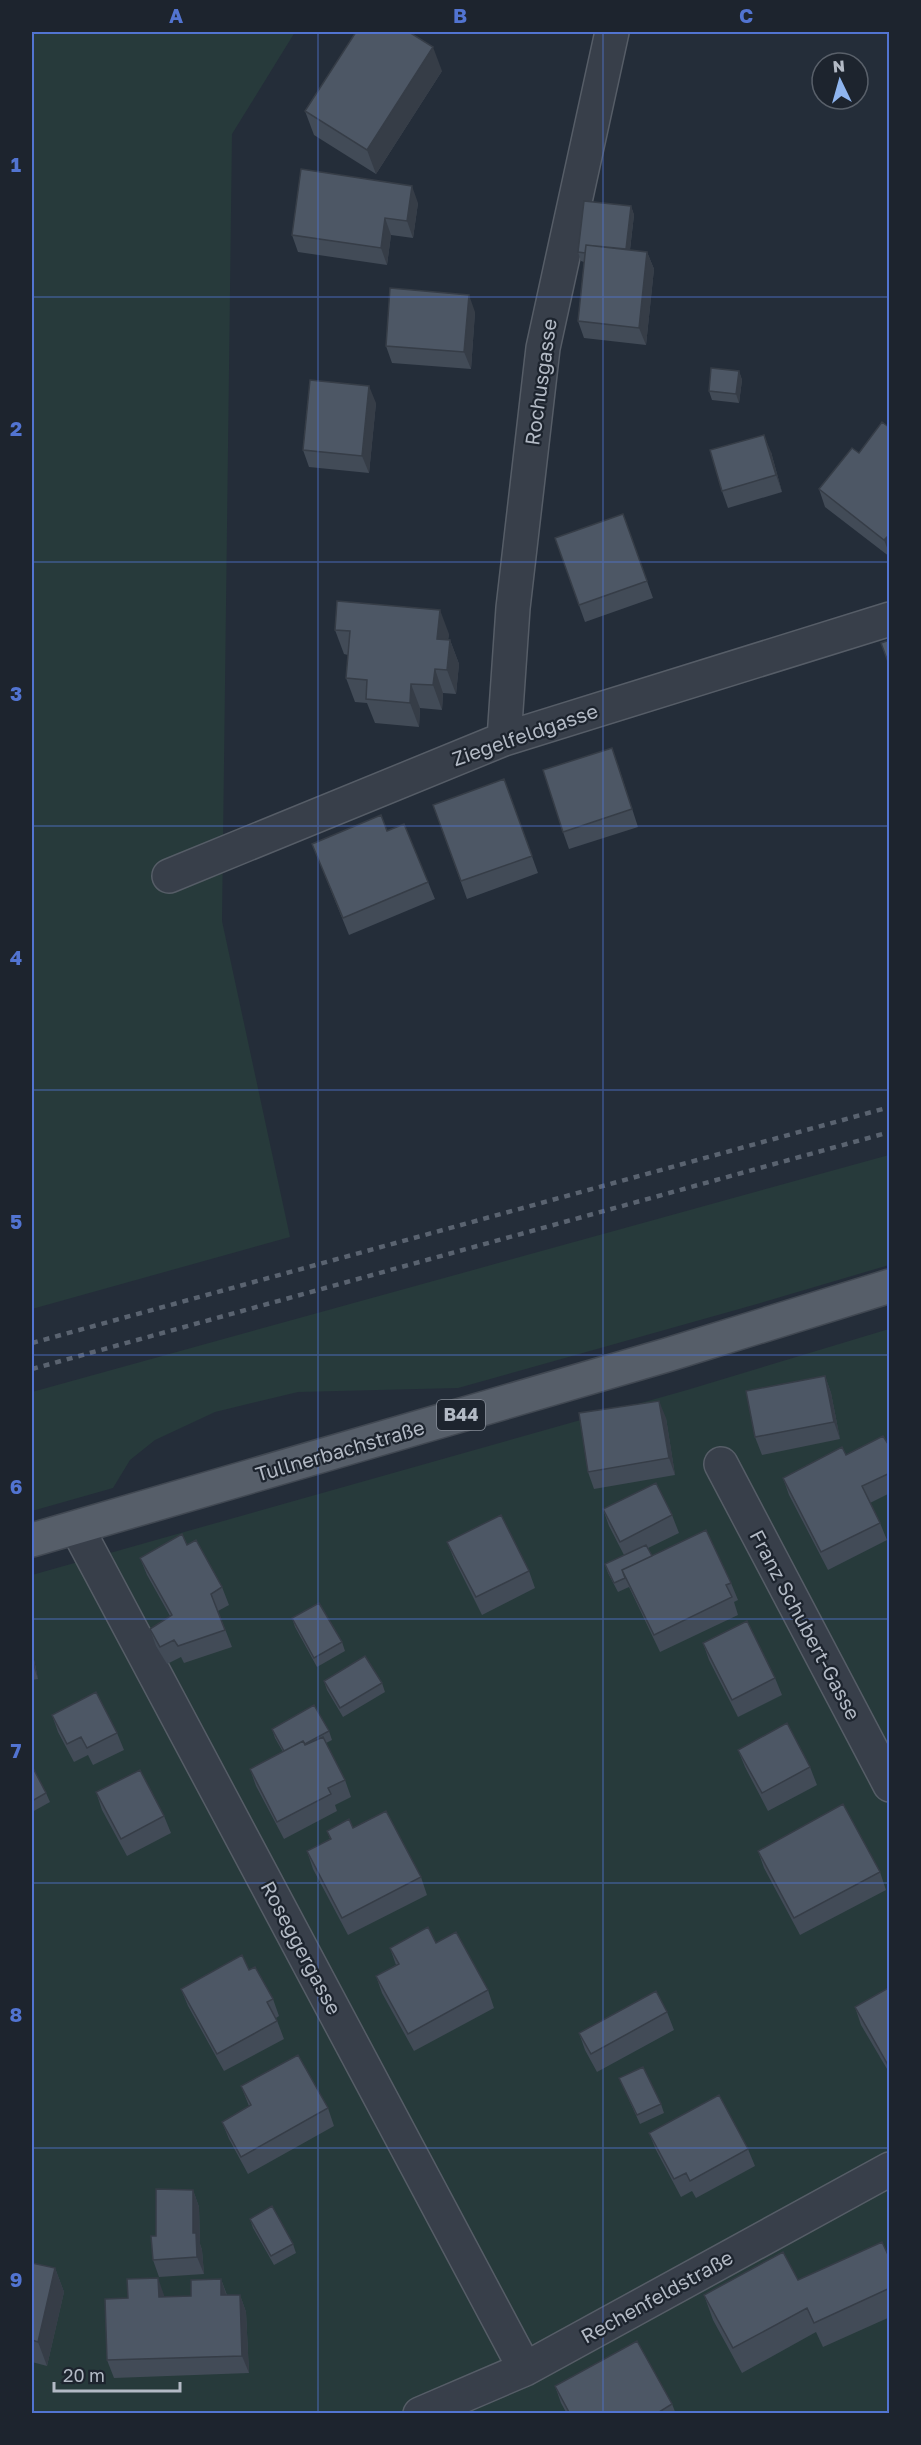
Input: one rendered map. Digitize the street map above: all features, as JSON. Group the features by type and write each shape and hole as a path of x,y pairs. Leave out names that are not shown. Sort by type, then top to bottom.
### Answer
{"main road":[{"name":"Tullnerbachstraße","path":"32,1540 667,1355 890,1286"}],"street":[{"name":"Rochusgasse","path":"504,739 513,608 543,348 612,32"},
{"name":"Ziegelfeldgasse","path":"169,876 504,739 890,619"},
{"name":"Franz Schubert-Gasse","path":"721,1464 890,1785"},
{"name":"Roseggergasse","path":"77,1528 525,2369"},
{"name":"Rechenfeldstraße","path":"420,2414 525,2369 890,2169"}],"shaded area":[{"path":"32,32 295,32 232,134 222,921 290,1237 32,1309"},
{"path":"889,1155 889,1265 458,1388 298,1392 215,1412 155,1440 130,1460 113,1488 32,1511 32,1392"},
{"path":"889,1329 889,2413 32,2413 32,1575 687,1390"}],"building":[{"path":"356,32 409,32 433,47 367,150 305,111"},
{"path":"301,169 412,186 407,221 385,218 381,248 292,235"},
{"path":"584,201 631,206 626,249 586,245 585,253 578,252"},
{"path":"586,245 647,252 639,328 578,321"},
{"path":"390,288 469,295 464,352 386,346"},
{"path":"711,368 739,371 736,394 709,391"},
{"path":"310,380 369,386 362,456 303,450"},
{"path":"882,422 890,428 890,534 884,540 819,489 852,448 859,453"},
{"path":"764,435 776,475 722,491 710,450"},
{"path":"623,514 647,581 579,605 555,538"},
{"path":"337,601 440,610 437,639 450,640 447,670 435,669 433,685 411,684 410,703 366,699 367,680 346,678 350,631 335,630"},
{"path":"890,640 890,667 881,643"},
{"path":"612,748 632,809 563,832 543,770"},
{"path":"504,779 532,856 461,881 433,805"},
{"path":"381,815 387,831 404,824 428,882 343,918 312,844"},
{"path":"825,1376 834,1422 755,1437 746,1391"},
{"path":"659,1401 669,1458 588,1472 579,1413"},
{"path":"883,1436 890,1447 890,1473 862,1486 880,1523 821,1552 783,1478 842,1447 846,1455"},
{"path":"656,1483 672,1515 620,1542 603,1509"},
{"path":"501,1515 529,1571 476,1597 447,1542"},
{"path":"706,1530 731,1583 726,1585 732,1597 654,1635 622,1570"},
{"path":"182,1534 187,1545 196,1540 222,1587 211,1594 225,1630 178,1646 174,1640 160,1647 150,1629 172,1615 140,1558"},
{"path":"646,1545 652,1556 622,1570 625,1578 614,1583 605,1564"},
{"path":"319,1603 342,1642 314,1658 292,1618"},
{"path":"747,1621 775,1678 732,1700 703,1643"},
{"path":"365,1656 382,1683 340,1708 324,1681"},
{"path":"96,1692 117,1733 87,1748 81,1737 67,1744 52,1715"},
{"path":"314,1705 329,1731 305,1744 303,1741 284,1751 272,1729"},
{"path":"787,1723 810,1767 762,1793 738,1750"},
{"path":"323,1737 345,1780 328,1788 331,1794 277,1822 250,1769 303,1741 305,1745"},
{"path":"32,1766 46,1793 32,1801"},
{"path":"140,1770 164,1816 121,1839 96,1792"},
{"path":"843,1804 880,1872 794,1918 758,1851"},
{"path":"386,1811 421,1877 342,1918 307,1851 331,1839 327,1831 349,1819 353,1828"},
{"path":"428,1927 436,1943 456,1932 488,1990 408,2034 376,1976 399,1964 390,1948"},
{"path":"242,1955 249,1970 255,1967 273,1999 267,2002 277,2021 217,2054 181,1989"},
{"path":"890,1987 890,2064 888,2065 855,2007"},
{"path":"656,1991 667,2012 591,2054 579,2033"},
{"path":"298,2055 328,2108 241,2157 222,2122 251,2105 241,2086"},
{"path":"643,2067 661,2104 637,2115 619,2078"},
{"path":"719,2095 748,2149 690,2181 686,2173 674,2179 649,2133"},
{"path":"156,2189 193,2190 193,2233 196,2233 197,2257 153,2260 151,2236 156,2236"},
{"path":"272,2206 293,2244 271,2256 250,2219"},
{"path":"882,2242 890,2259 890,2288 814,2323 807,2308 733,2348 704,2295 783,2252 798,2280"},
{"path":"32,2263 55,2268 38,2342 32,2340"},
{"path":"158,2278 159,2297 191,2296 191,2280 221,2279 221,2295 240,2295 242,2356 107,2360 105,2299 128,2298 127,2279"},
{"path":"637,2341 672,2404 656,2414 570,2414 555,2386"}],"railway":[{"path":"32,1343 890,1107"},
{"path":"32,1369 890,1132"}]}
